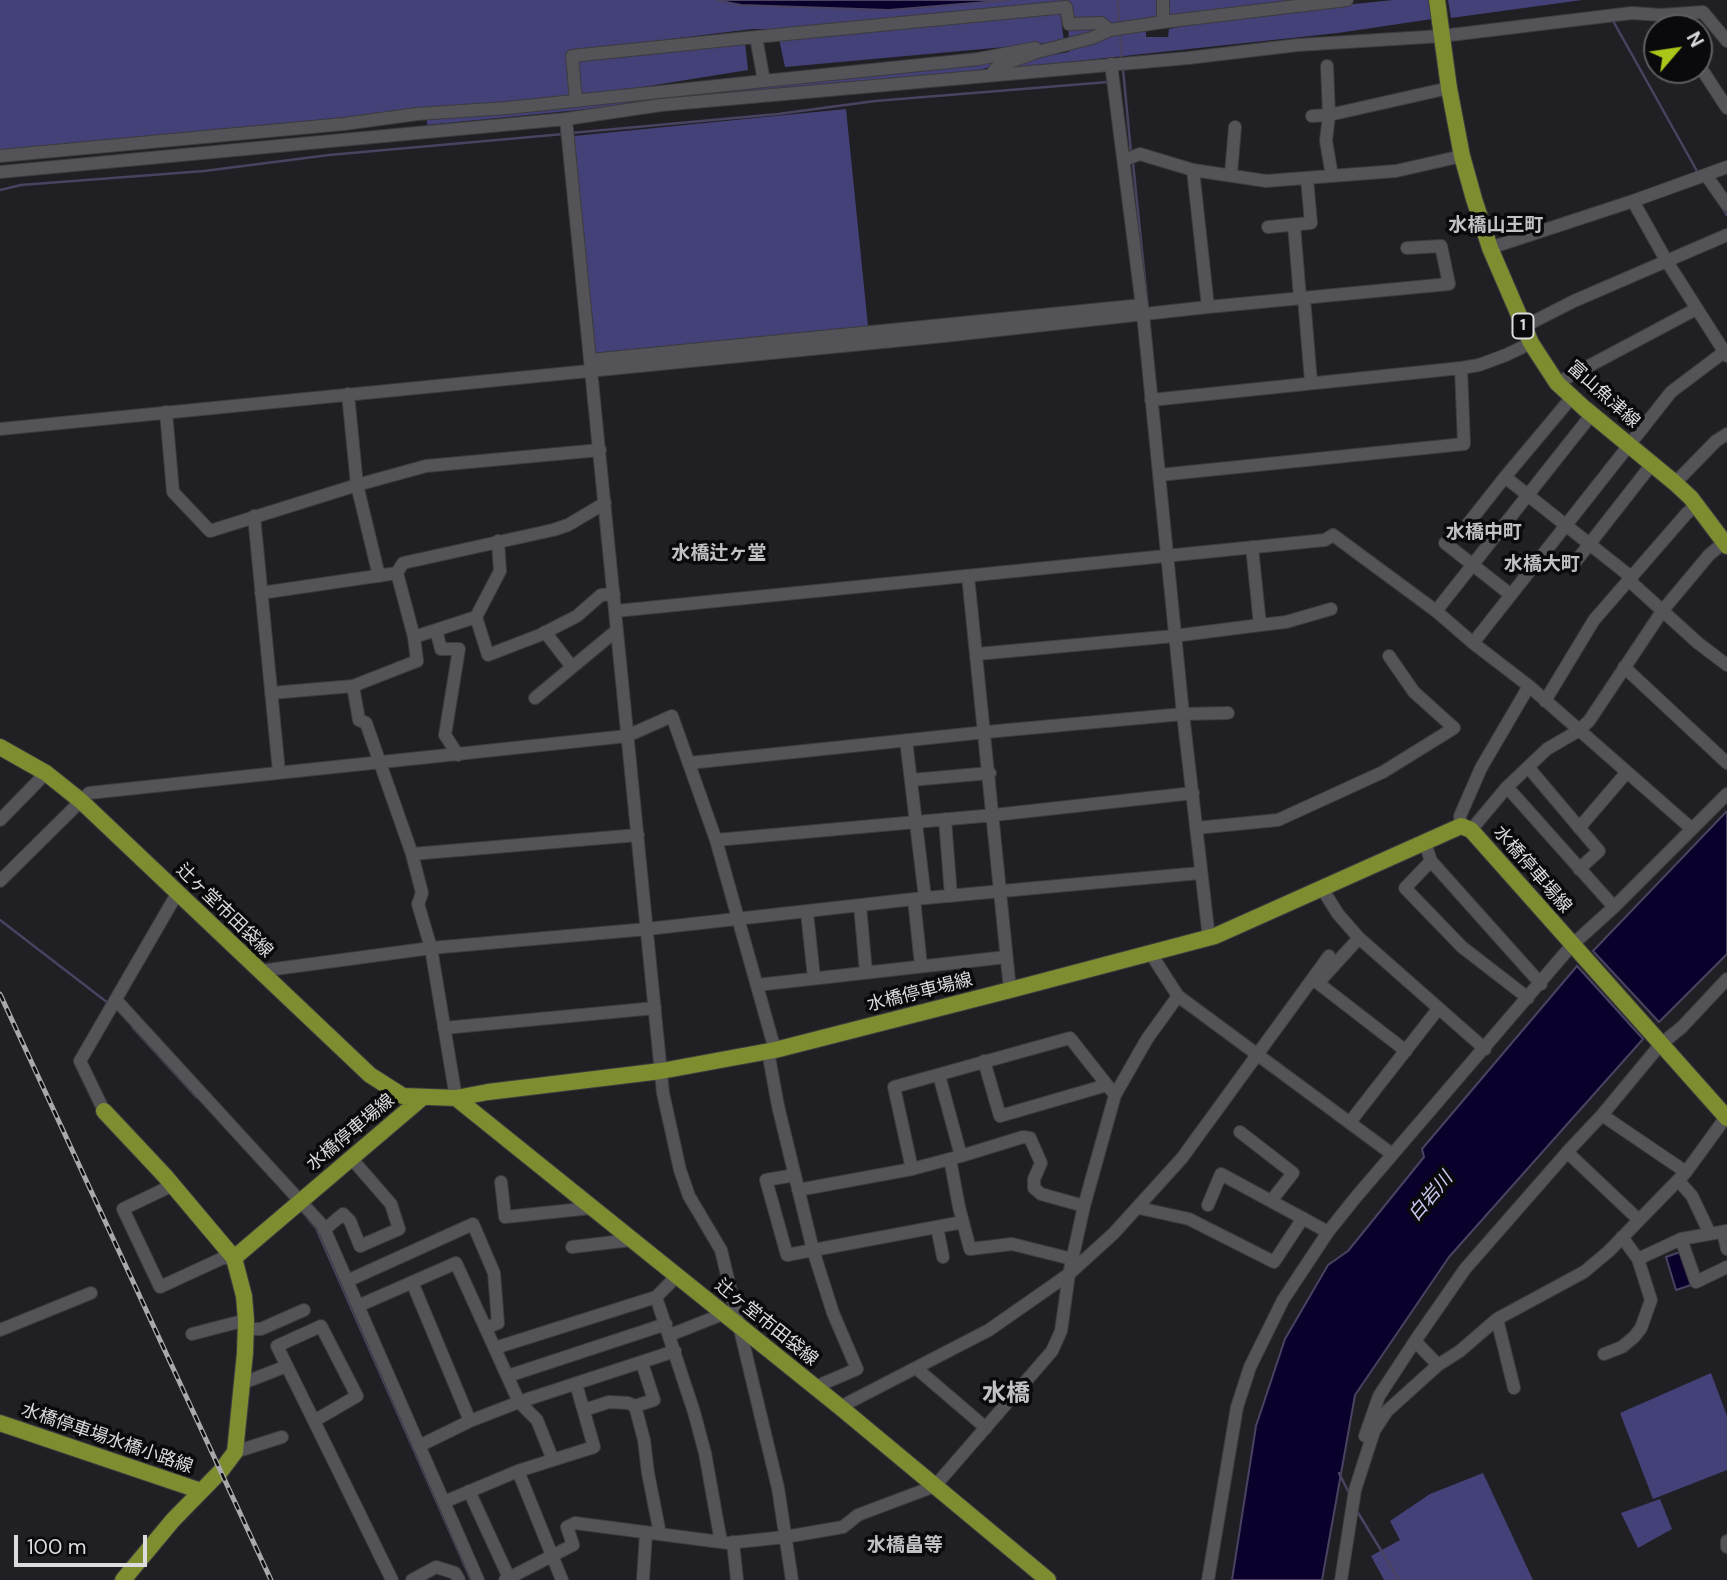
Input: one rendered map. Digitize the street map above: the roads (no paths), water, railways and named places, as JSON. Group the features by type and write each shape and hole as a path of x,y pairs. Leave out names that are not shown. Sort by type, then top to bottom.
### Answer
{"main road":[{"name":"富山魚津線","path":"1437,0 1462,156 1490,247 1531,343 1557,383 1675,483 1726,542"},
{"name":"辻ヶ堂市田袋線","path":"0,747 46,773 81,802 370,1076 403,1096 422,1098"},
{"name":"水橋停車場線","path":"234,1258 422,1098 456,1098 661,1071 775,1050 1151,954 1209,938 1321,887 1466,828 1725,1113"},
{"name":"辻ヶ堂市田袋線","path":"456,1098 840,1407 1048,1580"},
{"path":"104,1111 173,1185 234,1258 244,1296 246,1325 235,1452 122,1580"},
{"name":"水橋停車場水橋小路線","path":"3,1426 201,1491"}],"street":[{"path":"1163,0 1163,22"},
{"path":"991,75 996,68 1004,64 1037,52 1092,38 1110,30 1348,0"},
{"path":"576,101 572,55 1066,7 1069,24 1101,23 1110,30"},
{"path":"0,172 566,119 661,105 1188,58 1441,28 1646,14"},
{"path":"1675,14 1705,14"},
{"path":"1713,24 1727,41"},
{"path":"756,37 764,81"},
{"path":"0,156 331,125 417,114 576,101 978,59 1035,48 1037,52"},
{"path":"1111,64 1142,309 1182,714 1209,938"},
{"path":"1327,66 1329,116 1326,141 1332,176"},
{"path":"1711,84 1727,108"},
{"path":"1312,116 1329,116 1449,88"},
{"path":"566,119 663,1093 680,1170 689,1196 721,1250 778,1488 792,1580"},
{"path":"1231,174 1235,128"},
{"path":"1124,160 1140,154 1193,170 1266,181 1396,170 1462,156"},
{"path":"1490,247 1633,201 1727,167"},
{"path":"1193,170 1208,307"},
{"path":"1706,175 1727,205"},
{"path":"1268,227 1311,223 1307,179"},
{"path":"1473,643 1671,392 1726,354 1666,260 1633,201"},
{"path":"1294,225 1311,382"},
{"path":"1523,327 1574,301 1727,235"},
{"path":"0,429 1142,309 1208,307 1449,284 1441,246 1407,248"},
{"path":"1557,383 1696,309"},
{"path":"1152,400 1461,368 1497,359 1531,343"},
{"path":"1159,475 1464,444 1461,368"},
{"path":"348,394 357,485 379,576"},
{"path":"1467,525 1572,397"},
{"path":"166,412 173,492 210,530 426,466 600,450"},
{"path":"1436,611 1592,414"},
{"path":"1675,483 1727,433"},
{"path":"1573,565 1652,464"},
{"path":"1505,477 1631,577 1633,584 1698,643 1727,665"},
{"path":"271,693 353,686 417,661 414,637 397,573 403,563 553,530 605,503"},
{"path":"1545,701 1594,620 1687,513 1697,506"},
{"path":"254,516 279,772"},
{"path":"616,611 1325,540 1334,535 1436,611 1529,687 1692,829"},
{"path":"414,637 476,617 500,571 498,541"},
{"path":"1529,687 1481,768 1460,816 1466,828 1547,749 1578,731 1589,721 1663,610 1709,555 1726,542"},
{"path":"1445,543 1511,595"},
{"path":"1252,547 1260,625"},
{"path":"261,593 397,573"},
{"path":"968,576 986,732 1010,990"},
{"path":"476,617 488,655 577,616 601,595 614,594"},
{"path":"977,654 1174,636 1286,622 1331,609"},
{"path":"436,630 440,649 459,649 444,735 458,755"},
{"path":"535,698 617,630"},
{"path":"545,632 572,667"},
{"path":"1196,828 1278,820 1383,772 1454,728 1414,692 1389,656"},
{"path":"1624,667 1727,763"},
{"path":"353,686 359,720 366,723 412,854 422,893 418,904 430,948 456,1098"},
{"path":"689,763 986,732 1182,714 1228,713"},
{"path":"0,881 89,793 627,736 672,716 716,840 775,1050 769,1058 813,1251 833,1313 857,1369 815,1387"},
{"path":"906,740 917,822 921,966"},
{"path":"1528,767 1599,851 1579,869"},
{"path":"1579,828 1627,772"},
{"path":"0,820 46,773"},
{"path":"911,780 990,773"},
{"path":"1507,787 1614,907"},
{"path":"716,840 994,815 1193,793"},
{"path":"1208,1580 1237,1408 1250,1367 1283,1300 1328,1232 1528,998 1727,794"},
{"path":"945,819 951,896"},
{"path":"412,854 638,835"},
{"path":"1425,843 1431,861 1541,985"},
{"path":"1431,861 1405,888 1462,947 1528,998"},
{"path":"260,971 430,948 647,929 919,899 1200,873"},
{"path":"1321,887 1338,914 1359,938 1485,1049"},
{"path":"104,1111 80,1061 178,892"},
{"path":"860,905 866,972"},
{"path":"807,912 814,978"},
{"path":"840,1407 989,1330 1069,1274 1139,1208 1182,1158 1256,1053 1314,981 1359,938"},
{"path":"1151,954 1178,996 1392,1154"},
{"path":"1314,981 1329,956"},
{"path":"757,985 1006,957"},
{"path":"1341,1580 1364,1438 1379,1396 1465,1269 1602,1115 1658,1042 1682,1027 1727,979"},
{"path":"1314,981 1406,1051"},
{"path":"470,1491 508,1579 573,1545 567,1527 575,1523 727,1542 785,1537 843,1527 858,1515 935,1486 1052,1351 1061,1331 1072,1259 1111,1090 1178,996"},
{"path":"116,1000 324,1230 478,1580"},
{"path":"444,1028 655,1008"},
{"path":"1350,1122 1438,1009"},
{"path":"912,1169 894,1087 1070,1038 1111,1090"},
{"path":"984,1060 1000,1116 1111,1090"},
{"path":"939,1075 956,1157 963,1222 970,1249 1012,1244 1072,1259"},
{"path":"1355,1490 1374,1431 1387,1411 1438,1364 1460,1351 1497,1319 1584,1272 1682,1176 1725,1113"},
{"path":"1602,1115 1682,1176 1710,1234"},
{"path":"1240,1132 1293,1173 1271,1201"},
{"path":"798,1190 912,1169 1023,1136 1030,1139 1041,1163 1034,1179 1034,1188 1041,1194 1084,1206"},
{"path":"1567,1152 1639,1220"},
{"path":"324,1230 344,1214 350,1221 360,1246 399,1228 391,1204 351,1157"},
{"path":"1208,1205 1221,1174 1328,1232"},
{"path":"795,1175 766,1180 787,1255 963,1222"},
{"path":"501,1182 505,1217 591,1208"},
{"path":"173,1185 122,1209 160,1287 223,1258 234,1258"},
{"path":"1139,1208 1189,1219 1274,1262 1303,1218"},
{"path":"347,1281 473,1224 494,1273 498,1323 486,1328"},
{"path":"937,1227 943,1257"},
{"path":"1638,1259 1681,1239 1725,1231 1727,1249"},
{"path":"1604,1354 1622,1347 1634,1337 1641,1328 1651,1300 1638,1259 1622,1237"},
{"path":"1681,1239 1696,1282 1727,1267"},
{"path":"572,1247 631,1240"},
{"path":"358,1306 456,1263 519,1402 537,1420 553,1460"},
{"path":"495,1348 656,1297 677,1276"},
{"path":"412,1282 470,1421"},
{"path":"0,1330 91,1293"},
{"path":"656,1297 705,1453 737,1580"},
{"path":"192,1334 246,1325 261,1329 303,1310"},
{"path":"508,1376 723,1314"},
{"path":"1497,1319 1514,1388"},
{"path":"314,1421 357,1396 321,1326 277,1346 314,1421 393,1580"},
{"path":"1415,1341 1438,1364"},
{"path":"419,1446 470,1421 519,1402 675,1352"},
{"path":"584,1410 608,1402 635,1406 654,1400 642,1363"},
{"path":"243,1383 287,1366"},
{"path":"916,1368 986,1428"},
{"path":"444,1502 518,1471 594,1447 576,1384"},
{"path":"635,1406 644,1440 653,1534 643,1580"},
{"path":"235,1452 282,1437"},
{"path":"518,1471 562,1580"},
{"path":"1727,1541 1727,1547"},
{"path":"411,1580 436,1567 456,1573 459,1580"}],"water":[{"path":"716,0 1011,0 889,10 741,5"},
{"path":"1727,811 1727,954 1659,1022 1593,951"},
{"name":"白岩川","path":"1577,966 1643,1039 1449,1257 1355,1395 1322,1580 1232,1580 1256,1426 1285,1339 1328,1265 1348,1251 1424,1157 1422,1149"},
{"path":"1680,1252 1691,1285 1676,1290 1666,1257"}],"waterway":[{"path":"1118,0 1119,24"},
{"path":"1612,19 1697,171"},
{"path":"1120,34 1122,59"},
{"path":"1123,69 1131,153"},
{"path":"571,133 778,114 875,101 1108,82"},
{"path":"0,190 21,185 204,171 329,155 564,134"},
{"path":"1133,163 1148,309"},
{"path":"1723,209 1727,215"},
{"path":"0,920 108,1003"},
{"path":"133,1028 197,1098"},
{"path":"308,1219 316,1228 471,1580"},
{"path":"1339,1473 1350,1495"},
{"path":"1357,1511 1399,1580"}],"railway":[{"path":"0,994 271,1580"}],"district":[{"name":"水橋山王町","path":"1496,226"},
{"name":"水橋中町","path":"1484,533"},
{"name":"水橋辻ヶ堂","path":"719,554"},
{"name":"水橋大町","path":"1542,565"},
{"name":"水橋","path":"1006,1395"},
{"name":"水橋畠等","path":"905,1546"}]}
